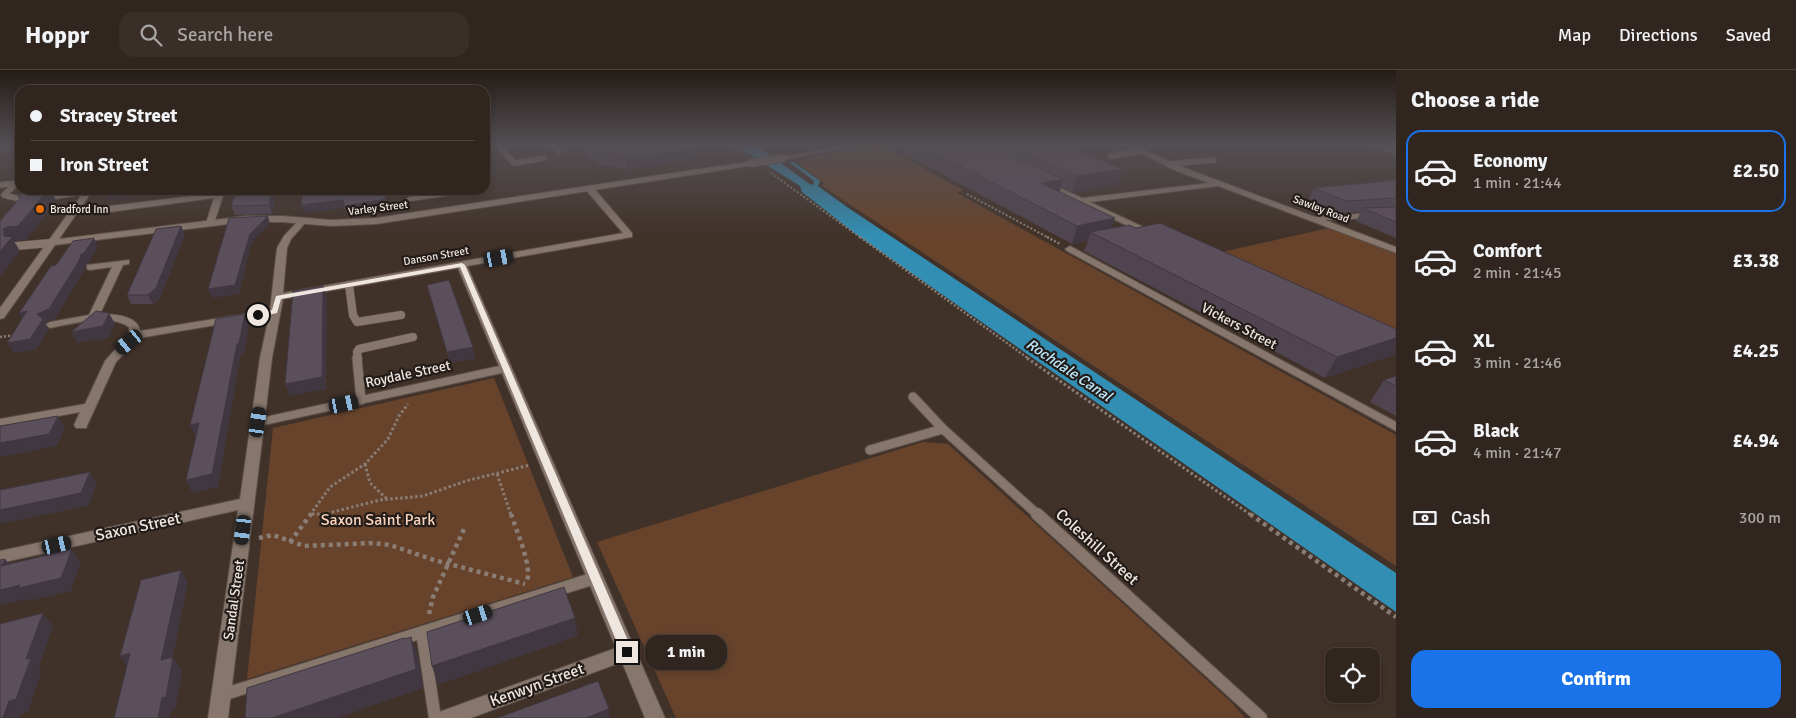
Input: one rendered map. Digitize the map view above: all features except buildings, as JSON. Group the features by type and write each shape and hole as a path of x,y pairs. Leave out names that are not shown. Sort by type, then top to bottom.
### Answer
{"street":[{"name":"Varley Street","path":"51,243 254,219 352,223 672,175"},
{"name":"Sawley Road","path":"1197,175 1396,250"},
{"path":"1038,181 1166,241"},
{"path":"1081,201 1220,184"},
{"name":"Danson Street","path":"278,298 629,235 589,188"},
{"path":"0,316 86,195"},
{"path":"101,210 200,195"},
{"path":"210,223 219,195"},
{"path":"409,195 414,214"},
{"path":"1314,218 1396,214"},
{"name":"Sandal Street","path":"218,718 258,422 278,298 282,248 287,238 303,221"},
{"path":"1131,237 1148,233"},
{"path":"1070,249 1087,246"},
{"name":"Vickers Street","path":"1070,249 1396,427"},
{"path":"90,267 124,262 92,319"},
{"path":"462,265 655,718"},
{"path":"81,425 111,361 135,334 275,312"},
{"path":"50,325 112,317 126,320 134,326 135,334"},
{"name":"Roydale Street","path":"258,422 506,368"},
{"path":"0,423 89,407"},
{"name":"Saxon Street","path":"0,558 247,503"},
{"name":"Kenwyn Street","path":"446,718 627,652"}],"lane":[{"path":"0,185 15,182"},
{"path":"15,185 4,195 10,198 22,198 51,195"},
{"path":"16,246 51,243"},
{"path":"349,285 353,315 357,322 401,315"},
{"path":"361,400 356,352 362,347 413,337"},
{"name":"Coleshill Street","path":"913,397 943,428 1261,718"},
{"path":"870,450 943,428"},
{"path":"221,695 595,578"},
{"path":"425,631 434,718"}],"path":[{"path":"774,176 1023,355 1396,617"},
{"path":"966,194 1070,249"},
{"path":"0,337 32,332 50,325"},
{"path":"290,542 330,487 365,464 388,439 399,416 416,395 416,388"},
{"path":"312,514 326,514 387,499 434,493 455,484 546,461"},
{"path":"365,464 370,483 387,499"},
{"path":"497,474 528,566 529,578 526,584"},
{"path":"425,631 431,603 464,529"},
{"path":"242,543 273,535 304,546 373,543 390,545 447,564 542,588 545,593"}],"green space":[{"path":"814,175 936,175 963,190 957,193 1396,435 1396,566 822,186 824,183"},
{"path":"1329,228 1396,254 1396,343 1209,255"},
{"name":"Saxon Saint Park","path":"494,378 573,577 247,679 273,428"},
{"path":"923,442 948,444 1231,702 1245,718 676,718 597,542"}],"water":[{"name":"Rochdale Canal","path":"783,175 798,175 811,185 814,183 813,180 807,175 812,175 820,181 818,186 847,207 1396,573 1396,612 857,235 802,192 800,186"}],"place":[{"name":"Bradford Inn","path":"40,209"}],"route":[{"path":"258,315 275,312 278,298 462,265 627,652"}]}
